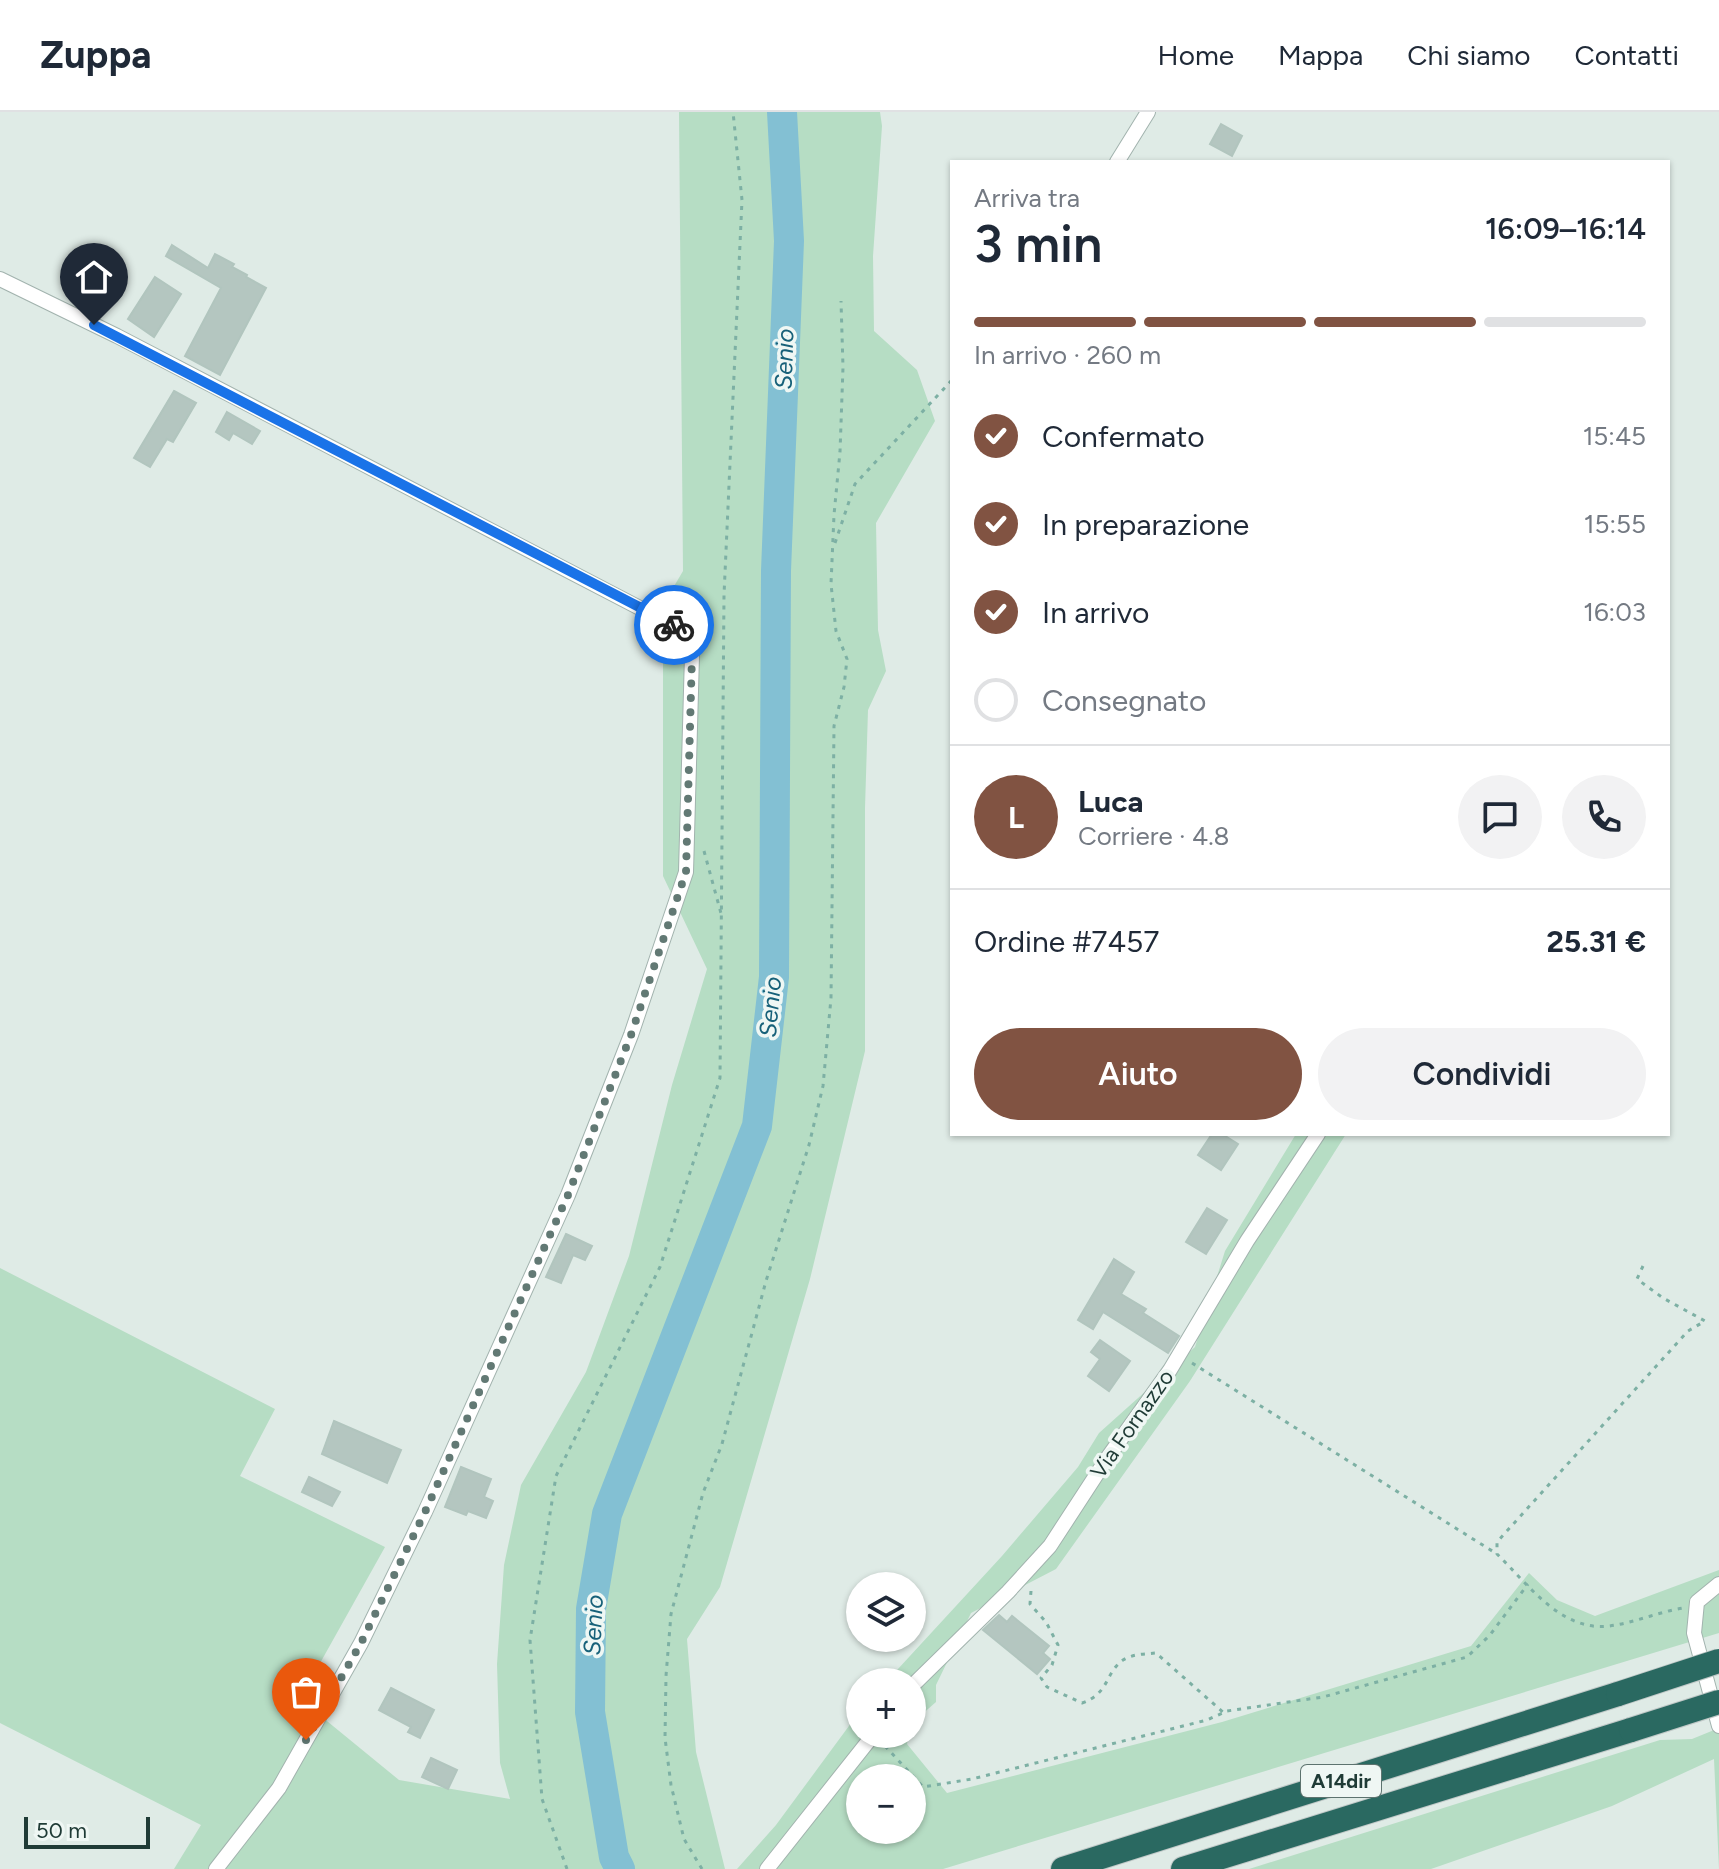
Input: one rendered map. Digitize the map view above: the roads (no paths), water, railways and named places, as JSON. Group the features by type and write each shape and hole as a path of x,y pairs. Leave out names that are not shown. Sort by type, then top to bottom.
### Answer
{"highway":[{"name":"A14dir","path":"1063,1869 1719,1661"},
{"name":"A14dir","path":"1183,1869 1719,1702"}],"street":[{"path":"1118,160 1148,112"},
{"path":"0,279 117,336 684,631 692,655 686,872 631,1035 568,1195 432,1498 361,1643 279,1788 216,1869"},
{"name":"Via Fornazzo","path":"926,1672 1050,1546 1177,1360 1247,1241 1317,1136"},
{"path":"1719,1584 1697,1602 1694,1633 1719,1726"},
{"path":"767,1869 871,1748"}],"waterway":[{"name":"Senio","path":"620,1869 614,1857 590,1712 591,1609 607,1514 757,1126 774,977 776,571 789,241 782,112"}]}
